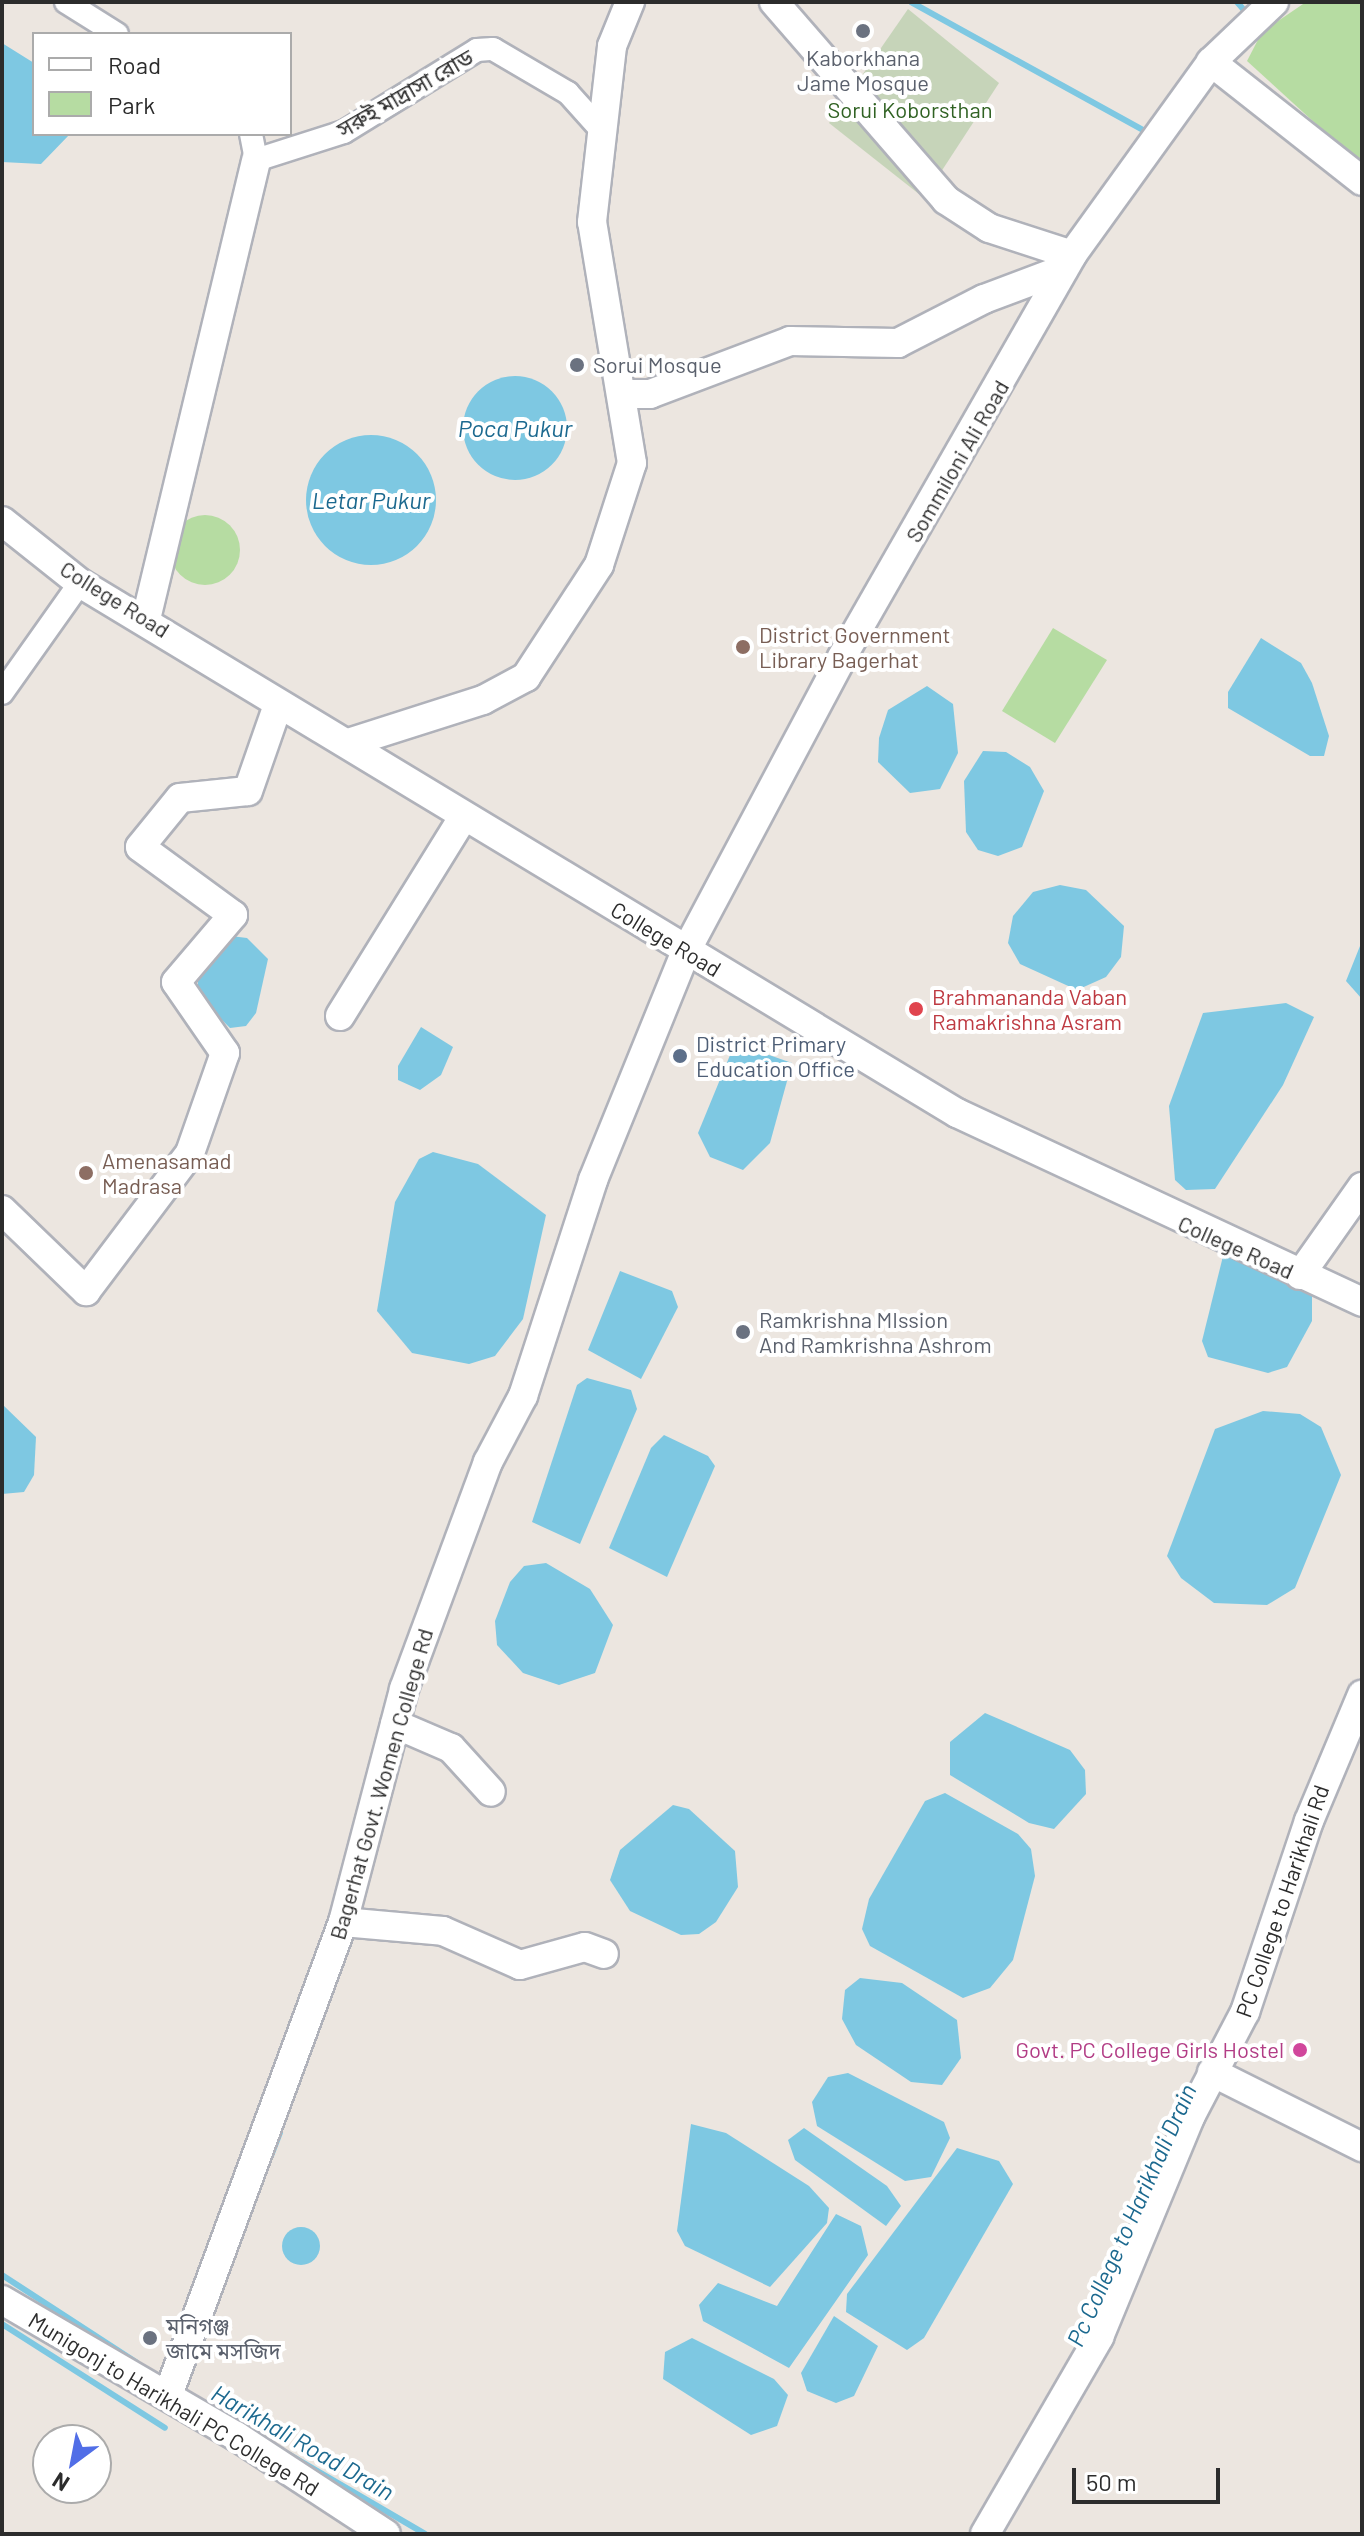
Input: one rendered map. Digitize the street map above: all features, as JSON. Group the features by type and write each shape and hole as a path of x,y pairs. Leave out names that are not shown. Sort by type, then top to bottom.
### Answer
{"street":[{"path":"66,2 114,32"},
{"path":"348,743 483,700 526,677 599,565 632,463 592,222 612,46 630,2"},
{"path":"774,2 946,200 989,228 1068,262"},
{"name":"Sommiloni Ali Road","path":"686,951 842,657 1068,262 1211,62 1256,7"},
{"name":"সরুই মাদ্রাসা রোড","path":"254,147 344,132 477,50 493,49 568,93 603,132"},
{"path":"1211,62 1362,181"},
{"path":"146,619 254,147"},
{"path":"622,394 650,394 790,341 898,343 984,299 1068,262"},
{"name":"College Road","path":"2,521 80,583 146,619 278,705 348,743 463,818 957,1113 1362,1302"},
{"path":"2,693 80,583"},
{"path":"2,1210 86,1291 190,1153 225,1053 176,982 233,915 140,847 180,798 248,791 278,705"},
{"path":"340,1016 463,818"},
{"name":"Bagerhat Govt. Women College Rd","path":"168,2395 343,1922 395,1724 488,1462 523,1396 593,1180 686,951"},
{"path":"1300,1275 1362,1187"},
{"name":"PC College to Harikhali Rd","path":"985,2534 1099,2337 1212,2072 1245,2012 1337,1743 1362,1695"},
{"path":"395,1724 451,1748 491,1792"},
{"path":"343,1922 443,1931 520,1965 585,1947 604,1954"},
{"path":"1212,2072 1362,2147"},
{"name":"Munigonj to Harikhali PC College Rd","path":"2,2300 168,2395 386,2534"}],"green space":[{"path":"1306,2 1362,2 1362,166 1247,61 1262,32"},
{"name":"Sorui Koborsthan","path":"908,9 999,83 924,198 829,123"},
{"path":"198,515 212,515 234,530 240,550 238,563 230,575 212,585 198,585 176,570 170,557 170,543 185,521"},
{"path":"1053,628 1107,660 1055,743 1002,711"}],"water":[{"path":"2,43 32,62 32,136 68,136 41,164 2,162"},
{"name":"Poca Pukur","path":"515,376 535,380 552,391 563,408 567,428 563,448 552,465 535,476 515,480 495,476 478,465 467,448 463,428 467,408 478,391 495,380"},
{"name":"Letar Pukur","path":"371,435 396,440 417,454 431,475 436,500 431,525 417,546 396,560 371,565 346,560 325,546 311,525 306,500 311,475 325,454 346,440"},
{"path":"1261,638 1301,663 1312,683 1329,736 1324,756 1310,756 1228,708 1228,692"},
{"path":"927,686 953,704 958,753 940,789 910,793 878,762 879,738 888,710"},
{"path":"983,751 1006,752 1030,767 1044,791 1022,847 998,856 978,850 966,832 964,781"},
{"path":"1060,885 1086,890 1124,926 1121,957 1106,977 1077,990 1020,964 1008,943 1013,916 1033,892"},
{"path":"231,936 247,938 268,959 256,1013 246,1026 230,1028 198,996 198,980 203,962"},
{"path":"1362,941 1362,999 1346,981"},
{"path":"1286,1003 1314,1017 1283,1085 1215,1189 1186,1190 1175,1180 1169,1106 1203,1013"},
{"path":"421,1027 453,1047 441,1075 420,1090 398,1080 398,1066"},
{"path":"735,1043 792,1063 770,1143 743,1170 710,1157 698,1133"},
{"path":"433,1152 478,1164 546,1215 523,1319 495,1356 469,1364 412,1353 377,1311 395,1202 419,1159"},
{"path":"1225,1248 1312,1290 1312,1321 1287,1367 1268,1373 1208,1357 1202,1341"},
{"path":"620,1271 672,1291 678,1307 641,1379 588,1350"},
{"path":"587,1378 631,1390 637,1409 580,1544 532,1522 577,1385"},
{"path":"2,1404 36,1437 34,1475 24,1492 2,1494"},
{"path":"1263,1411 1300,1414 1321,1427 1341,1475 1295,1588 1267,1605 1214,1603 1181,1578 1167,1556 1215,1429"},
{"path":"664,1435 708,1456 715,1466 667,1577 609,1548 651,1448"},
{"path":"546,1563 590,1589 613,1625 595,1673 559,1685 523,1673 497,1645 495,1621 510,1582 524,1566"},
{"path":"985,1713 1070,1750 1085,1770 1086,1794 1054,1829 1029,1823 950,1775 950,1742"},
{"path":"945,1793 1018,1834 1031,1849 1035,1876 1013,1960 990,1988 963,1998 870,1946 862,1929 869,1899 925,1801"},
{"path":"673,1805 689,1809 735,1851 738,1887 716,1922 699,1934 681,1935 630,1911 610,1880 620,1850"},
{"path":"860,1978 902,1983 957,2020 961,2058 942,2085 911,2082 856,2045 842,2019 845,1990"},
{"path":"848,2073 944,2122 950,2138 931,2177 905,2181 817,2126 812,2102 828,2077"},
{"path":"691,2124 726,2133 809,2186 829,2208 827,2223 770,2287 685,2246 677,2231"},
{"path":"804,2128 887,2186 901,2206 886,2226 795,2160 788,2140"},
{"path":"957,2148 999,2161 1013,2184 924,2338 907,2350 846,2312 847,2294"},
{"path":"836,2214 861,2226 868,2255 789,2368 703,2321 699,2305 718,2283 777,2306"},
{"path":"301,2227 314,2233 320,2246 314,2259 301,2265 288,2259 282,2246 288,2233"},
{"path":"834,2316 878,2346 854,2396 836,2403 807,2391 801,2373"},
{"path":"692,2338 774,2379 788,2395 777,2426 751,2435 663,2379 665,2352"}],"waterway":[{"path":"911,2 1148,133"},
{"path":"1237,2 1250,17"},
{"path":"271,2156 280,2133"},
{"name":"Harikhali Road Drain","path":"2,2275 136,2362"},
{"name":"Harikhali Road Drain","path":"2,2324 165,2428"},
{"name":"Harikhali Road Drain","path":"290,2455 425,2534"}],"place":[{"name":"Kaborkhana Jame Mosque","path":"863,31"},
{"name":"Sorui Mosque","path":"577,365"},
{"name":"District Government Library Bagerhat","path":"743,647"},
{"name":"Brahmananda Vaban Ramakrishna Asram","path":"916,1009"},
{"name":"District Primary Education Office","path":"680,1056"},
{"name":"Amenasamad Madrasa","path":"86,1173"},
{"name":"Ramkrishna MIssion And Ramkrishna Ashrom","path":"743,1332"},
{"name":"Govt. PC College Girls Hostel","path":"1300,2050"},
{"name":"মনিগঞ্জ জামে মসজিদ","path":"150,2338"}],"water label":[{"name":"Pc College to Harikhali Drain","path":"1131,2215"}]}
